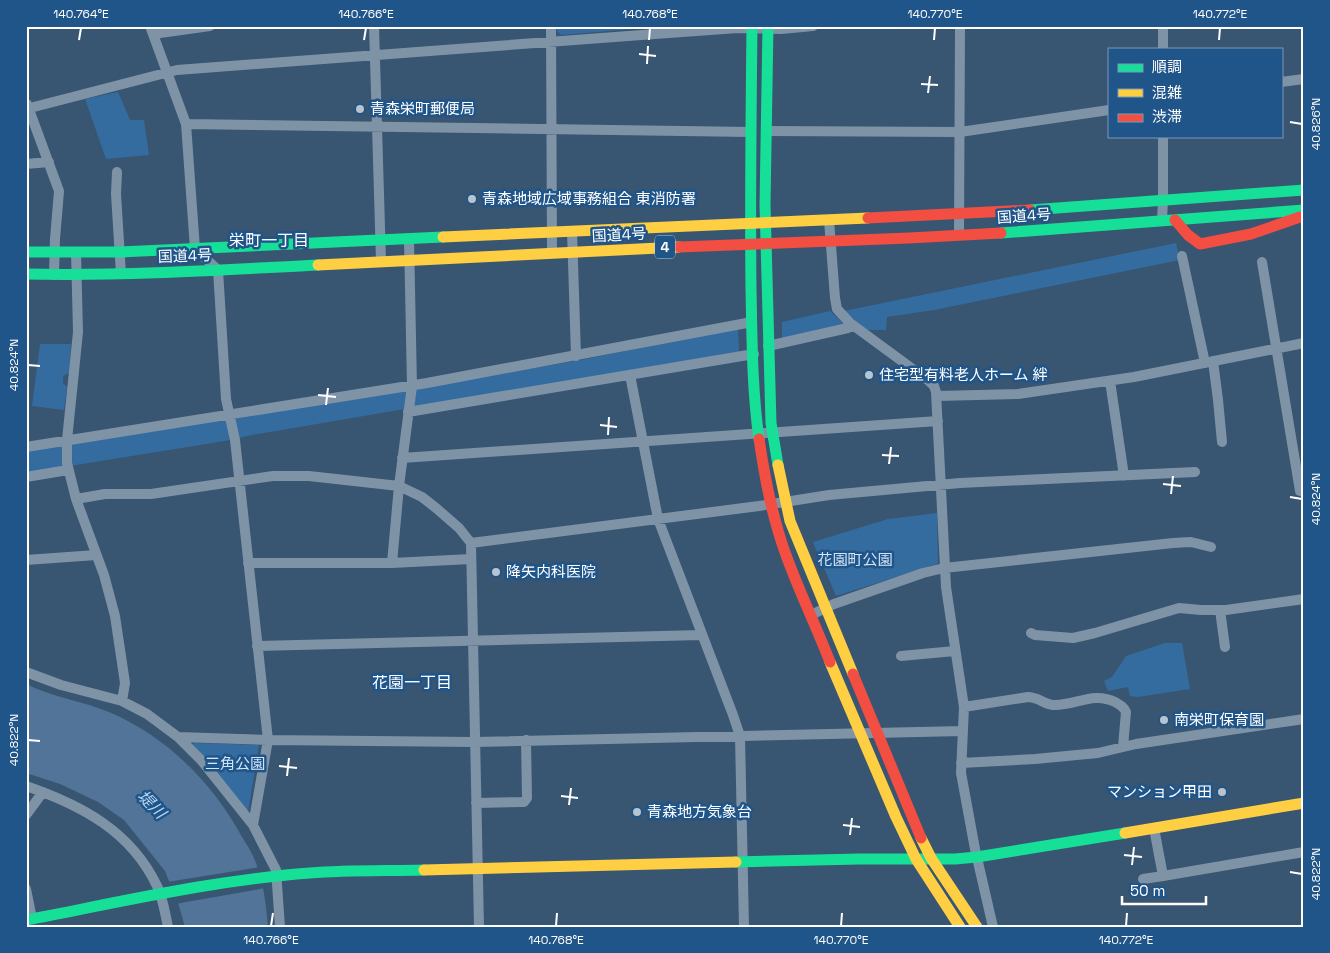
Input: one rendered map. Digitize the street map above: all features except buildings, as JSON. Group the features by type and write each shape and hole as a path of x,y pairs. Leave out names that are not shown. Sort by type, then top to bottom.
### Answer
{"main road":[{"path":"752,27 750,224 752,322 758,434 770,505 786,556 884,789 916,859 960,927"},
{"path":"768,28 765,223 768,346 773,432 785,502 803,555 902,795 931,858 977,927"},
{"name":"国道4号","path":"26,252 120,252 959,214 1304,190"},
{"name":"国道4号","path":"26,274 76,275 218,270 766,242 959,235 1304,210"},
{"path":"1175,220 1188,235 1200,244 1217,242 1262,231 1304,216"},
{"path":"29,920 273,876 347,871 977,857 1304,803"}],"street":[{"path":"210,26 151,30 186,124 195,248 218,270 226,399 235,440 268,740 253,825"},
{"path":"374,26 380,261"},
{"path":"551,26 552,253"},
{"path":"54,275 59,191 27,106 177,70 752,27 813,26"},
{"path":"959,235 960,26"},
{"path":"1163,26 1163,48"},
{"path":"1282,82 1304,79"},
{"path":"766,131 960,132 1108,110"},
{"path":"186,124 751,132"},
{"path":"1162,221 1164,200 1163,138"},
{"path":"26,164 49,162"},
{"path":"117,172 116,194 122,274"},
{"path":"829,220 836,304 840,313 853,325 930,381 934,386 937,396 944,568 964,707 961,763 963,788 993,924"},
{"path":"572,231 576,356"},
{"path":"392,563 402,458 412,386 410,239"},
{"path":"76,252 78,348 66,456 76,499 110,596 118,631 125,683 122,701"},
{"path":"1182,256 1218,400 1222,442"},
{"path":"1262,262 1300,491 1304,492"},
{"path":"26,447 412,386 752,322"},
{"path":"768,346 848,328 853,325"},
{"path":"937,396 1018,394 1110,381 1304,343"},
{"path":"408,412 754,354"},
{"path":"630,375 658,519 740,736 744,927"},
{"path":"1110,381 1124,476"},
{"path":"402,458 938,421"},
{"path":"26,477 68,470"},
{"path":"471,543 531,537 770,505 829,495 940,484 1195,472"},
{"path":"76,499 100,494 151,494 273,476 292,476 399,486 422,497 459,528 471,543 479,927"},
{"path":"811,614 923,573 944,568 1182,542 1211,547"},
{"path":"26,560 96,555"},
{"path":"248,563 392,563 471,559"},
{"path":"1032,633 1042,636 1073,638 1179,608 1220,610 1304,599"},
{"path":"1220,610 1225,647"},
{"path":"257,646 702,635"},
{"path":"901,656 955,651"},
{"path":"26,672 60,684 122,701 147,714 178,737 201,760 253,825 274,864 273,876 280,927"},
{"path":"964,707 1028,698 1037,698 1052,705 1087,698 1108,699 1120,705 1126,712 1123,747"},
{"path":"961,763 1098,754 1123,747 1304,720"},
{"path":"178,737 474,742 963,731"},
{"path":"476,803 524,802 527,798 526,740"},
{"path":"26,786 86,811 110,828 135,853 153,878 162,895 168,927"},
{"path":"26,815 43,792"},
{"path":"1154,828 1163,876"},
{"path":"1143,879 1304,852"},
{"path":"26,889 29,920"}],"green space":[{"path":"557,26 655,27 561,35 557,31"},
{"path":"118,92 130,120 144,120 149,155 106,159 85,99"},
{"path":"1176,243 1180,260 934,310 887,317 886,330 866,330 844,311"},
{"path":"830,311 845,325 782,342 782,322"},
{"path":"738,328 739,352 225,441 26,473 26,447 418,388 581,360"},
{"path":"40,344 71,344 69,373 63,376 63,383 67,387 64,410 32,406"},
{"name":"花園町公園","path":"937,513 937,564 836,596 813,542 888,519"},
{"path":"1165,643 1182,643 1190,689 1138,697 1130,696 1128,687 1108,691 1104,681 1112,677 1126,656"},
{"name":"三角公園","path":"195,743 259,745 248,812 192,746"}],"water":[{"name":"堤川","path":"26,684 99,708 130,722 150,734 186,763 217,798 253,856 263,887 268,927 185,927 165,871 124,820 98,802 60,784 26,773"}],"pier":[{"path":"260,867 266,888 175,904 167,882"}],"traffic: fast":[{"path":"752,26 751,288 752,345 759,439"},
{"path":"768,26 765,205 771,423 778,465"},
{"path":"1030,210 1304,190"},
{"path":"1001,233 1304,210"},
{"path":"26,252 120,252 443,237"},
{"path":"26,274 209,271 318,265"},
{"path":"736,862 955,859 1125,833"},
{"path":"26,920 167,892 274,876 324,872 424,870"}],"traffic: slow":[{"path":"443,237 868,218"},
{"path":"318,265 679,247"},
{"path":"778,465 790,521 853,674"},
{"path":"830,662 896,817 916,859 960,927"},
{"path":"1125,833 1304,803"},
{"path":"921,838 931,858 977,927"},
{"path":"424,870 736,862"}],"traffic: jam":[{"path":"868,218 1030,210"},
{"path":"1175,220 1188,235 1200,244 1251,234 1300,217"},
{"path":"679,247 1001,233"},
{"path":"759,439 770,498 781,541 830,662"},
{"path":"853,674 921,838"}],"place":[{"name":"青森栄町郵便局","path":"360,109"},
{"name":"青森地域広域事務組合 東消防署","path":"472,199"},
{"name":"住宅型有料老人ホーム 絆","path":"869,375"},
{"name":"降矢内科医院","path":"496,572"},
{"name":"南栄町保育園","path":"1164,720"},
{"name":"マンション甲田","path":"1222,792"},
{"name":"青森地方気象台","path":"637,812"}],"district":[{"name":"栄町一丁目","path":"269,240"},
{"name":"花園一丁目","path":"412,682"}]}
